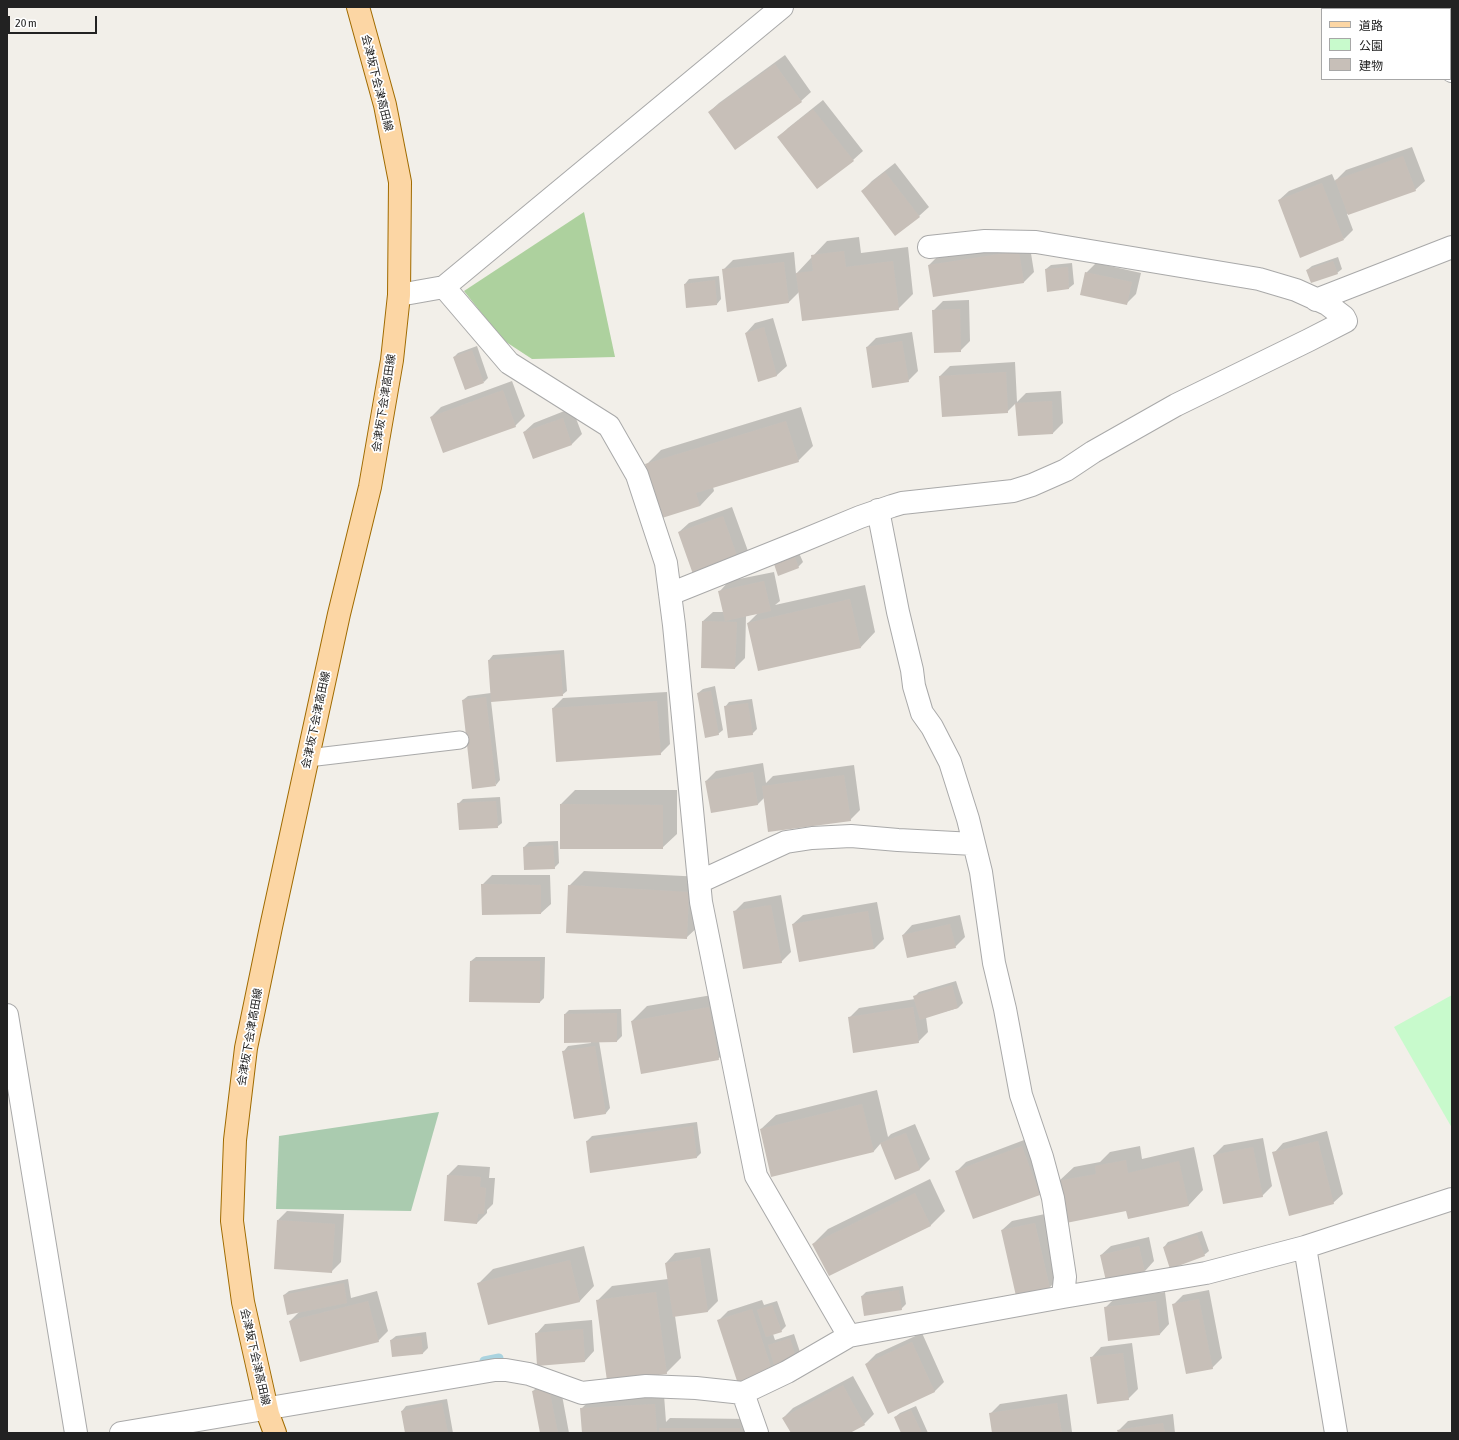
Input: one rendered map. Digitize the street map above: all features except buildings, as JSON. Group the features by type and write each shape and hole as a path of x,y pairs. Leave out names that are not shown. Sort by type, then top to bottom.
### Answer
{"main road":[{"name":"会津坂下会津高田線","path":"275,1433 267,1408 243,1302 232,1221 235,1140 246,1048 271,926 339,614 370,487 392,360 399,295 400,182 385,105 358,7"}],"street":[{"path":"399,295 444,287 782,7"},
{"path":"670,594 878,510 902,503 1013,491 1066,470 1093,452 1176,405 1346,321 1344,317 1327,304 1296,290 1259,279 1036,242 985,241 929,247"},
{"path":"1316,300 1452,247"},
{"path":"444,287 510,363 609,426 637,475 666,563 676,641 701,902 756,1176 849,1336"},
{"path":"878,510 898,612 912,670 914,686 922,713 932,727 950,762 968,819 981,872 994,962 1005,1009 1021,1095 1042,1157 1053,1198 1065,1277 1063,1297"},
{"path":"699,882 786,842 812,838 851,836 974,844"},
{"path":"7,1015 76,1433"},
{"path":"121,1433 495,1370 506,1370 529,1374 582,1393 646,1386 742,1392 787,1372 849,1336 1063,1297 1206,1273 1305,1247 1452,1199"},
{"path":"1305,1247 1336,1433"},
{"path":"742,1392 757,1433"}],"lane":[{"path":"308,758 460,740"}],"green space":[{"path":"584,212 615,357 532,359 503,340 464,291"},
{"path":"1452,995 1452,1128 1394,1027"},
{"path":"439,1112 411,1211 276,1209 279,1136"}],"waterway":[{"path":"484,1361 499,1358"}]}
